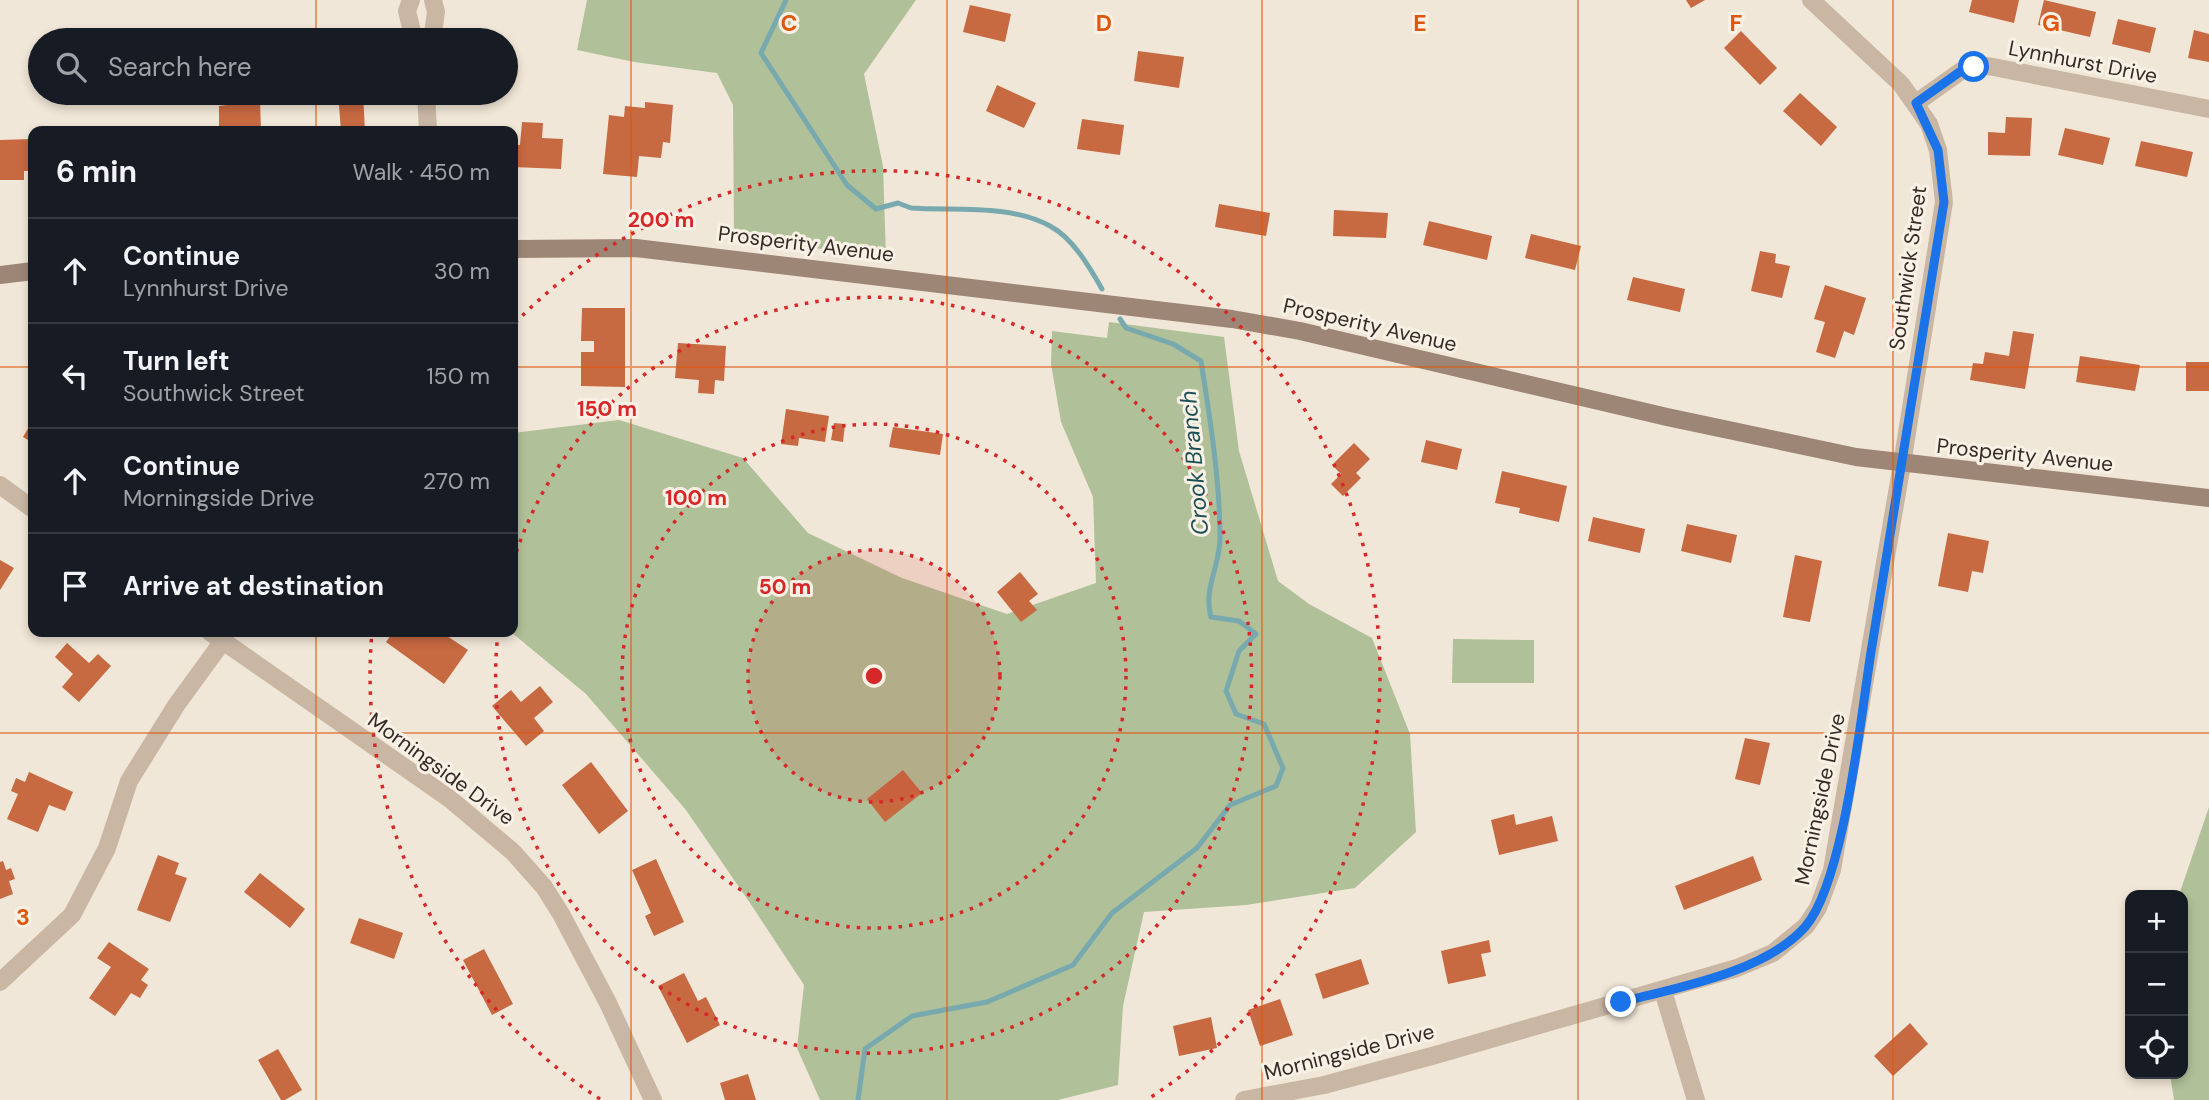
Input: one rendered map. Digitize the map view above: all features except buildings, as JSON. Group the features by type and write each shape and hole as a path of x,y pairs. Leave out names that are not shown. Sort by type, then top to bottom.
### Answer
{"main road":[{"name":"Prosperity Avenue","path":"518,249 636,247 1232,318 1300,331 1678,420 1902,464 2209,498"},
{"path":"0,275 28,272"}],"street":[{"path":"411,0 407,11 411,28"},
{"path":"433,0 436,12 434,28"},
{"name":"Southwick Street","path":"1811,0 1901,84 1916,103 1938,150 1944,202 1902,464"},
{"name":"Lynnhurst Drive","path":"1916,103 1961,71 1988,66 2209,109"},
{"path":"427,105 428,126"},
{"name":"Morningside Drive","path":"1244,1100 1324,1085 1663,991 1773,953 1790,942 1818,908 1832,870 1849,786 1902,464"},
{"path":"0,485 28,505"},
{"path":"0,982 72,915 107,848 129,781 216,637"},
{"name":"Morningside Drive","path":"218,637 450,799 513,852 544,887 561,914 608,1003 653,1100"},
{"path":"1663,991 1696,1100"}],"green space":[{"path":"587,0 916,0 864,74 883,166 886,257 734,238 733,105 717,73 634,62 577,50"},
{"path":"1109,322 1224,337 1239,451 1278,581 1309,604 1372,638 1410,734 1416,832 1355,888 1246,905 1144,912 1123,1006 1118,1085 1058,1100 820,1100 797,1048 804,985 686,810 586,694 517,637 518,432 619,420 743,458 808,533 902,578 1007,614 1096,583 1093,497 1061,422 1051,364 1052,331 1107,338"},
{"path":"1453,639 1534,640 1534,683 1452,683"},
{"path":"2209,807 2209,1100 2174,1100 2171,1079 2188,1079 2188,890 2181,890"}],"waterway":[{"name":"Crook Branch","path":"786,0 761,53 847,185 876,209 898,203 911,208 1000,211 1034,219 1050,226 1066,238 1080,254 1102,289"},
{"name":"Crook Branch","path":"858,1100 865,1049 912,1016 987,1002 1073,965 1112,913 1197,848 1230,805 1276,786 1283,768 1264,724 1236,714 1226,691 1239,651 1256,634 1239,621 1211,617 1209,597 1219,548 1220,516 1214,449 1201,361 1173,344 1126,328 1120,319"}],"route":[{"path":"1621,1002 1737,968 1773,953 1790,942 1806,926 1828,885 1849,786 1944,202 1938,150 1916,103 1961,71 1974,67"}]}
